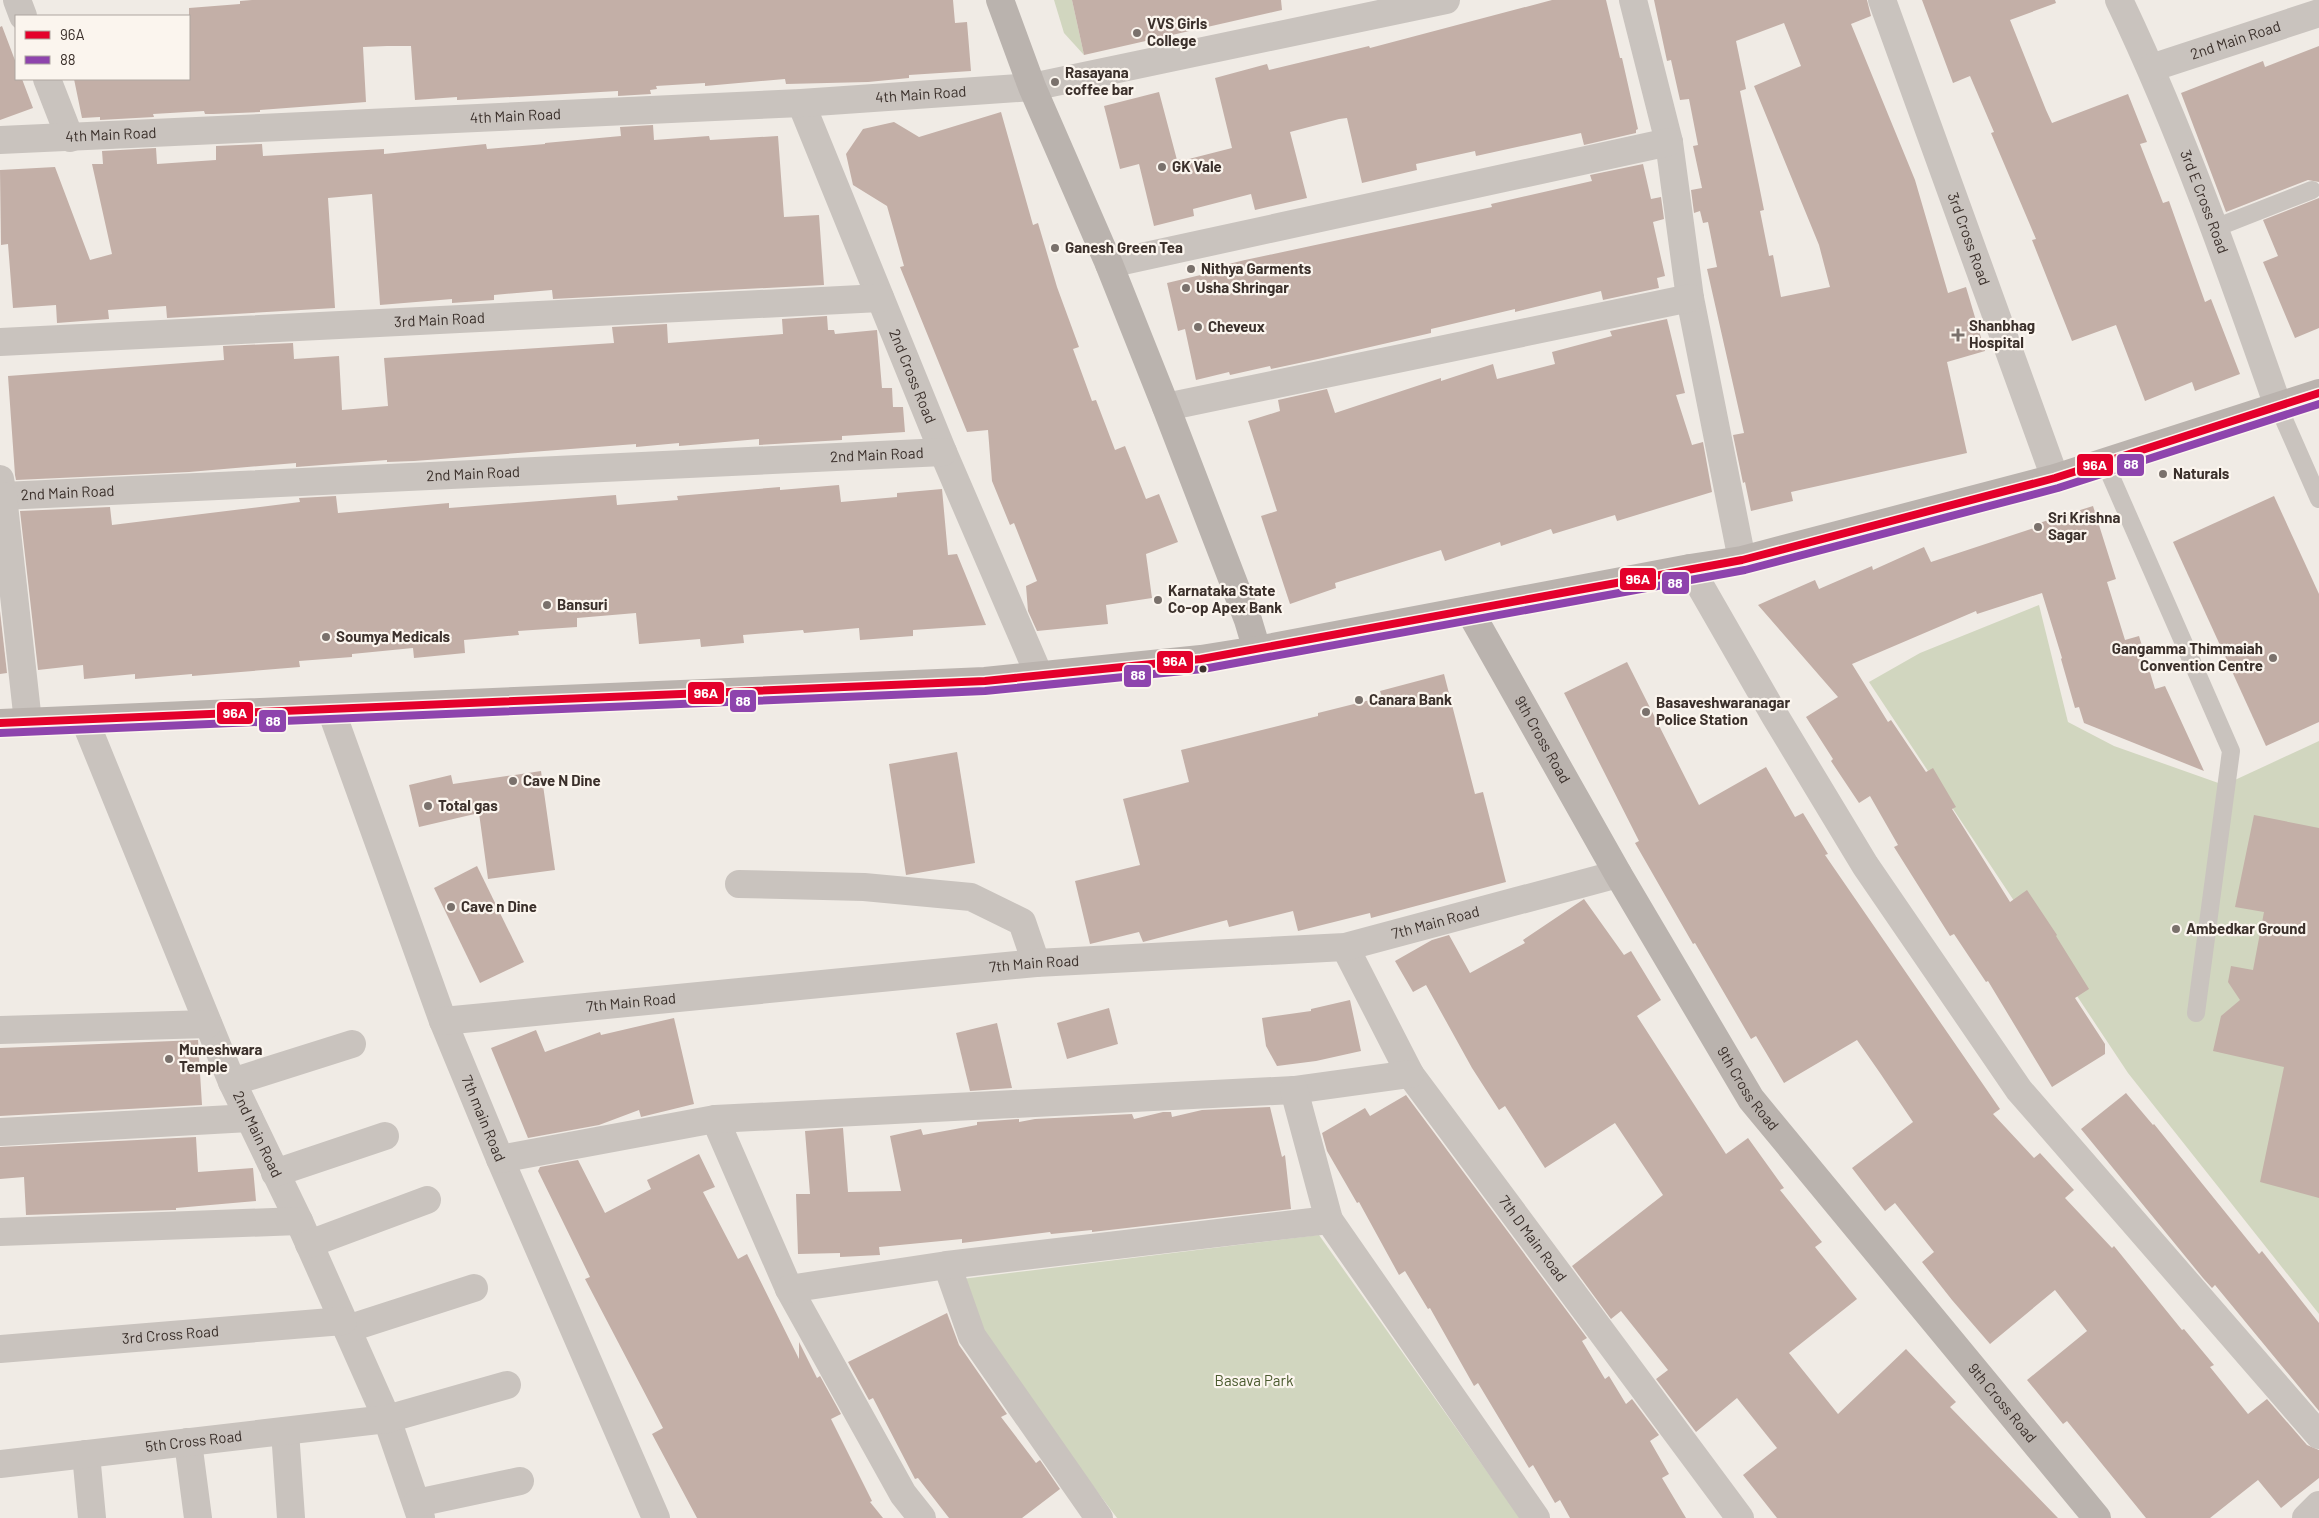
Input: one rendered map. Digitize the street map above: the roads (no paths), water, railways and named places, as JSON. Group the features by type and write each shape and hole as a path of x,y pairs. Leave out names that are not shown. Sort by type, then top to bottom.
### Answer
{"main road":[{"path":"1000,0 1032,87 1109,264 1166,407 1248,620 1257,650"},
{"path":"0,723 85,721 975,682 1201,659 1742,560 2055,478 2319,394"},
{"name":"9th Cross Road","path":"1469,610 1618,874 1751,1099 2097,1518"}],"street":[{"path":"1633,0 1669,142 1690,298 1742,560"},
{"name":"3rd Cross Road","path":"1882,0 2055,478"},
{"name":"3rd E Cross Road","path":"2119,0 2151,68 2215,228 2278,406"},
{"name":"4th Main Road","path":"0,140 801,103 1032,87 1438,1"},
{"name":"2nd Main Road","path":"2151,68 2319,13"},
{"path":"47,80 70,138"},
{"name":"2nd Cross Road","path":"801,103 943,452 1039,675"},
{"path":"1109,264 1669,142"},
{"name":"3rd Main Road","path":"0,342 880,298"},
{"path":"1166,407 1690,298"},
{"name":"2nd Main Road","path":"1,490 943,452"},
{"path":"1,490 28,722"},
{"path":"1690,568 1775,716 1865,865 2019,1090 2319,1435"},
{"name":"7th main Road","path":"332,710 443,1021 500,1159 656,1518"},
{"name":"2nd Main Road","path":"85,721 232,1082 304,1233 387,1419 419,1511"},
{"name":"7th Main Road","path":"443,1021 1036,963 1345,947 1618,874"},
{"path":"739,884 864,887 971,898 1022,922 1036,963"},
{"name":"7th D Main Road","path":"1345,947 1410,1074 1740,1518"},
{"path":"0,1030 208,1024"},
{"path":"232,1082 352,1044"},
{"path":"500,1159 715,1119 1294,1090 1410,1074"},
{"path":"1294,1090 1329,1220 1536,1518"},
{"path":"0,1132 249,1118"},
{"path":"715,1119 789,1289 902,1494 922,1518"},
{"path":"275,1174 385,1136"},
{"path":"0,1232 304,1233 427,1200"},
{"path":"789,1289 947,1266 1329,1220"},
{"path":"947,1266 972,1336 1099,1518"},
{"name":"3rd Cross Road","path":"0,1349 345,1325 474,1288"},
{"name":"5th Cross Road","path":"0,1464 387,1419 507,1385"},
{"path":"285,1431 292,1518"},
{"path":"188,1442 198,1518"},
{"path":"86,1454 92,1518"},
{"path":"419,1511 520,1481"},
{"path":"2306,1518 2319,1505"}],"lane":[{"path":"2215,228 2312,190"},
{"path":"2278,406 2319,499"},
{"path":"2105,463 2231,751 2196,1013"}],"place":[{"name":"VVS Girls College","path":"1137,33"},
{"name":"Rasayana coffee bar","path":"1055,82"},
{"name":"GK Vale","path":"1162,167"},
{"name":"Ganesh Green Tea","path":"1055,248"},
{"name":"Nithya Garments","path":"1191,269"},
{"name":"Usha Shringar","path":"1186,288"},
{"name":"Cheveux","path":"1198,327"},
{"name":"Shanbhag Hospital","path":"1958,335"},
{"name":"Naturals","path":"2163,474"},
{"name":"Sri Krishna Sagar","path":"2038,527"},
{"name":"Karnataka State Co-op Apex Bank","path":"1158,600"},
{"name":"Bansuri","path":"547,605"},
{"name":"Soumya Medicals","path":"326,637"},
{"name":"Gangamma Thimmaiah Convention Centre","path":"2273,658"},
{"name":"Canara Bank","path":"1359,700"},
{"name":"Basaveshwaranagar Police Station","path":"1646,712"},
{"name":"Cave N Dine","path":"513,781"},
{"name":"Total gas","path":"428,806"},
{"name":"Cave n Dine","path":"451,907"},
{"name":"Ambedkar Ground","path":"2176,929"},
{"name":"Muneshwara Temple","path":"169,1059"}],"park label":[{"name":"Basava Park","path":"1254,1381"}]}
